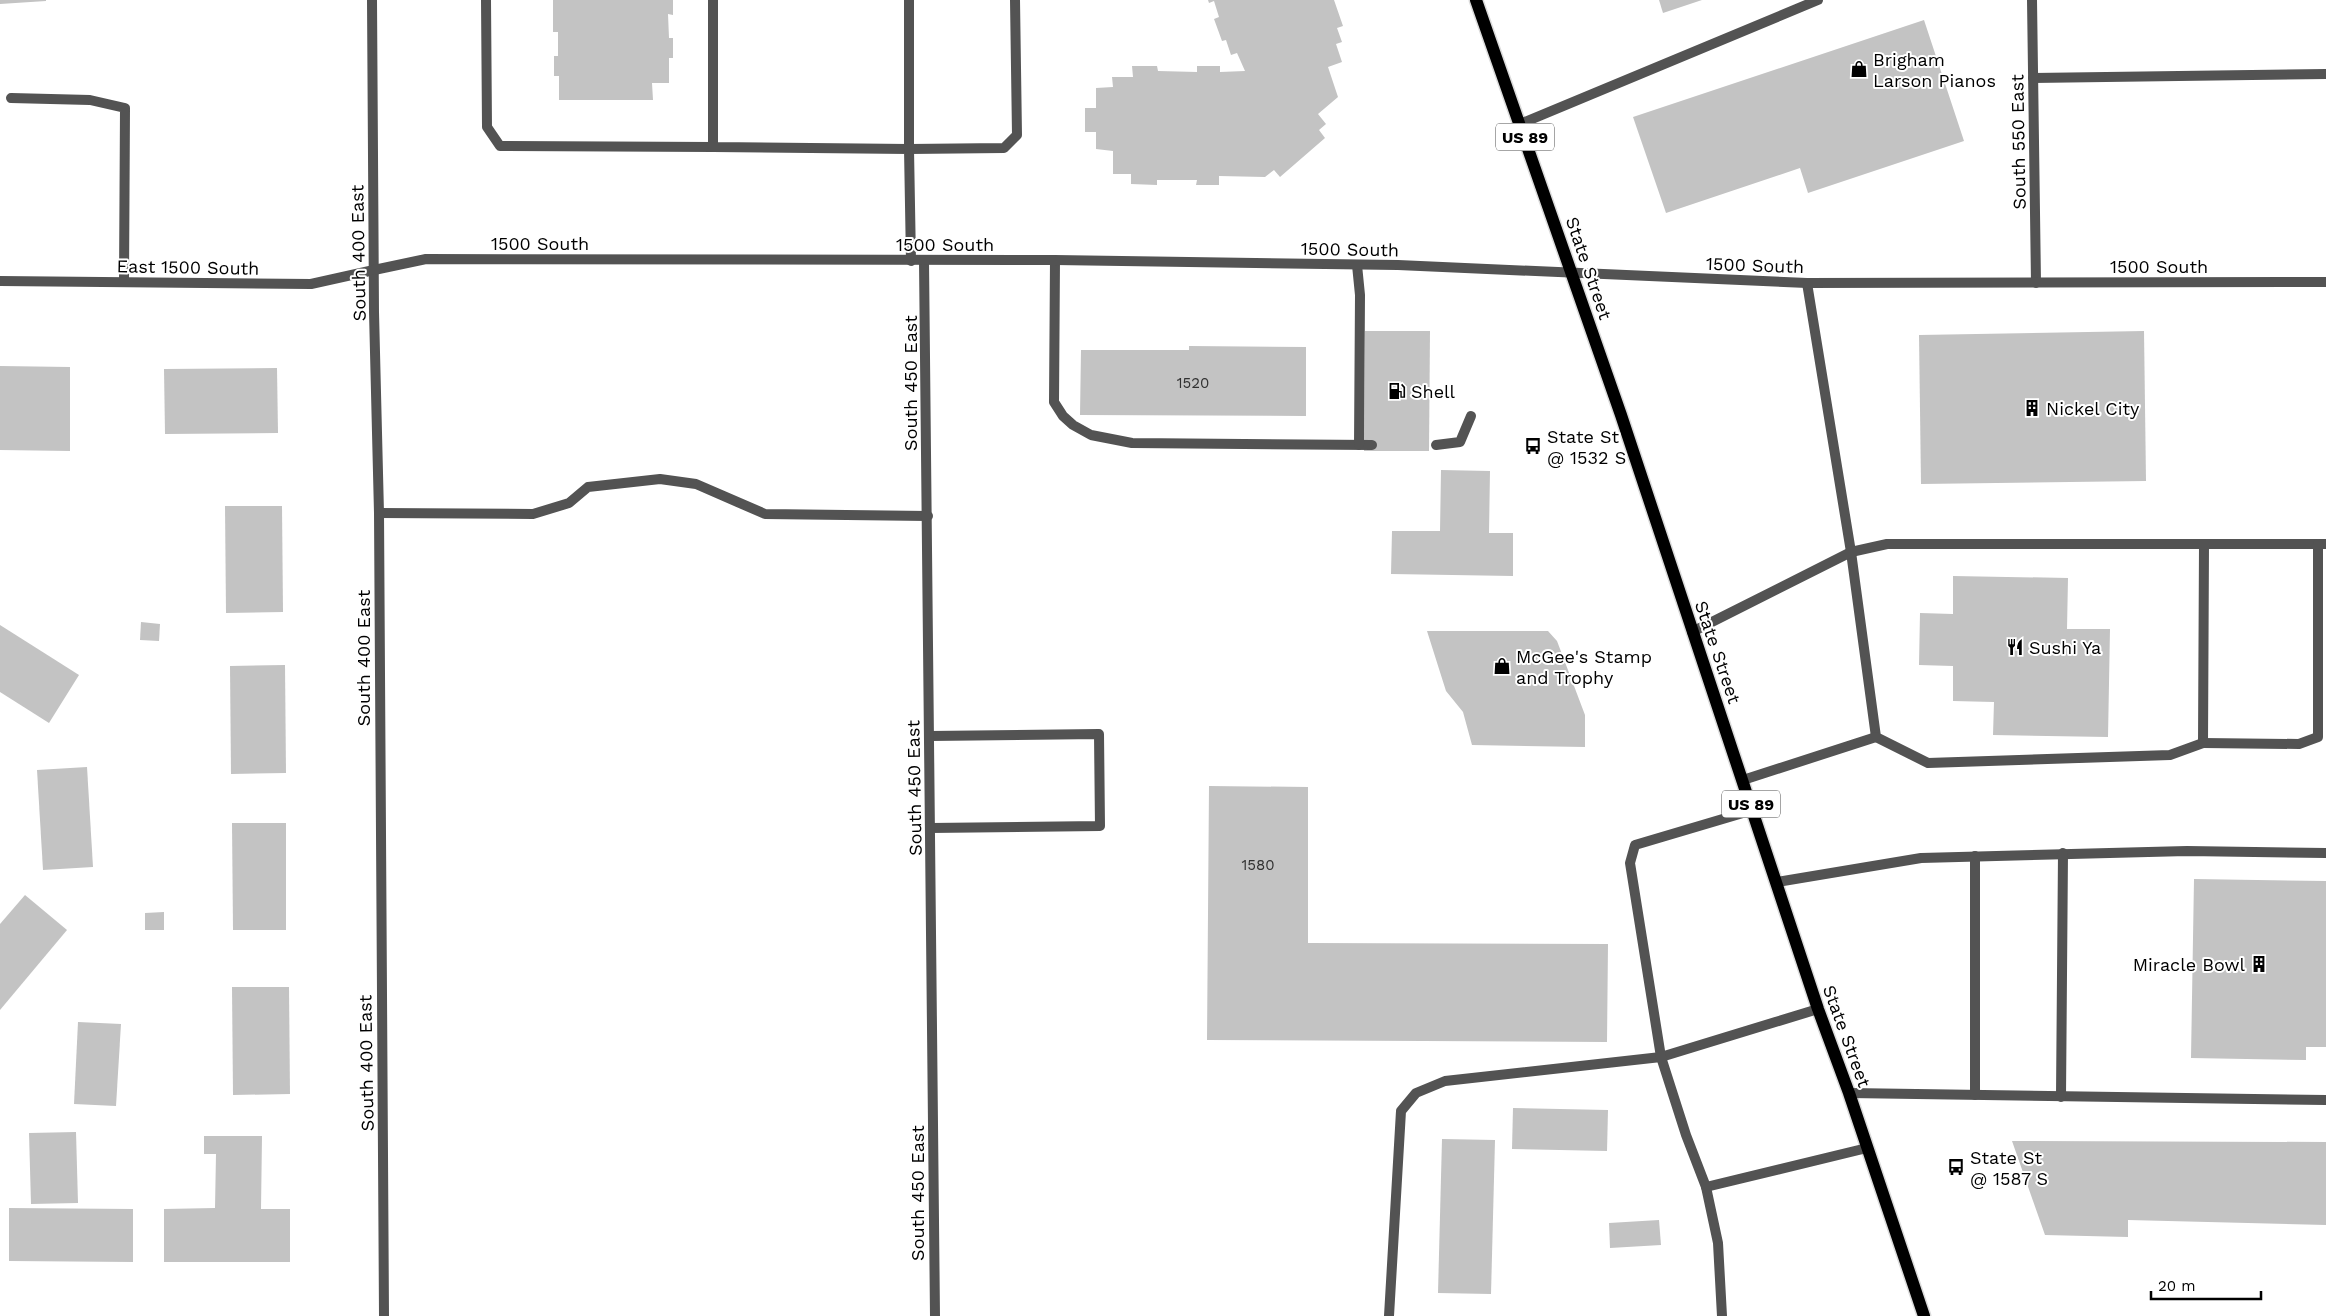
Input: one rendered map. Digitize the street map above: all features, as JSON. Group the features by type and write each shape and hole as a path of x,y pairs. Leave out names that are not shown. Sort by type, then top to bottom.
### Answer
{"main road":[{"name":"State Street","path":"1476,0 1572,273 1818,1009 1849,1093 1924,1316"}],"street":[{"name":"South 400 East","path":"372,0 384,1316"},
{"path":"486,0 487,127 500,146 909,149 1004,148 1017,135 1015,0"},
{"path":"713,0 713,147"},
{"path":"909,0 911,261"},
{"path":"1520,124 1660,68 1818,0"},
{"name":"South 550 East","path":"2032,0 2036,283"},
{"path":"2033,78 2326,74"},
{"path":"10,98 90,100 125,108 124,282"},
{"name":"1500 South","path":"374,270 426,259 1055,260 1358,266 1398,265 1807,283 2326,282"},
{"path":"1055,260 1054,402 1062,416 1073,425 1091,435 1132,443 1372,444"},
{"name":"South 450 East","path":"924,261 935,1316"},
{"path":"1358,266 1360,295 1359,444"},
{"name":"East 1500 South","path":"0,281 311,284 374,270"},
{"path":"1807,283 1851,552 1876,737"},
{"path":"1436,445 1460,442 1471,416"},
{"path":"378,513 532,514 569,503 588,487 660,479 696,484 765,514 928,516"},
{"path":"1692,632 1851,552 1888,544 2322,544 2318,737 2299,744 2202,743 2170,755 1928,763 1876,737 1743,780"},
{"path":"2202,743 2204,544"},
{"path":"930,736 1099,734 1100,826 930,828"},
{"path":"1722,1316 1718,1243 1706,1187 1686,1135 1661,1057 1630,863 1635,846 1753,810"},
{"path":"1777,882 1921,858 2187,851 2326,853"},
{"path":"2061,1097 2064,854"},
{"path":"1975,1096 1976,856"},
{"path":"1389,1316 1402,1111 1416,1093 1446,1081 1661,1057 1818,1009"},
{"path":"1849,1093 2326,1100"},
{"path":"1706,1187 1867,1148"}],"building":[{"path":"0,0 46,0 46,1 0,4"},
{"path":"553,0 673,0 673,15 668,14 669,38 673,38 673,58 669,58 669,83 652,83 653,100 559,100 559,76 554,76 554,56 558,56 558,32 553,32"},
{"path":"1208,0 1334,0 1343,26 1337,28 1342,42 1336,44 1342,62 1328,67 1338,97 1318,114 1326,124 1319,130 1325,138 1280,177 1274,170 1265,177 1219,176 1219,185 1196,185 1197,180 1157,180 1157,185 1131,184 1131,174 1113,174 1113,151 1096,149 1096,132 1085,132 1085,108 1096,108 1096,88 1113,87 1112,77 1133,77 1132,66 1157,66 1158,71 1197,72 1197,66 1220,66 1220,72 1245,71 1237,53 1231,55 1226,40 1222,41 1214,19 1219,17 1214,1 1209,3"},
{"path":"1659,0 1702,0 1663,13"},
{"name":"Brigham Larson Pianos","path":"1924,20 1964,141 1808,193 1800,168 1666,213 1633,117"},
{"name":"Shell","path":"1365,331 1430,331 1429,451 1364,451"},
{"name":"Nickel City","path":"2144,331 2146,481 1921,484 1919,335"},
{"path":"1189,346 1306,347 1306,416 1080,415 1081,350 1189,350"},
{"path":"0,366 70,367 70,451 0,450"},
{"path":"277,368 278,433 165,434 164,369"},
{"path":"1441,470 1490,471 1489,533 1513,533 1513,576 1391,574 1392,531 1440,531"},
{"path":"225,506 282,506 283,612 226,613"},
{"name":"Sushi Ya","path":"1953,576 2068,578 2067,629 2110,629 2108,737 1993,735 1994,702 1953,701 1953,666 1919,665 1920,613 1953,614"},
{"path":"141,622 160,624 159,641 140,640"},
{"path":"0,625 79,675 49,723 0,692"},
{"name":"McGee's Stamp and Trophy","path":"1427,631 1548,631 1557,641 1585,715 1585,747 1472,745 1463,712 1446,691"},
{"path":"285,665 286,773 231,774 230,666"},
{"path":"87,767 93,867 43,870 37,770"},
{"path":"1209,786 1308,787 1308,943 1608,944 1607,1042 1207,1040"},
{"path":"232,823 286,823 286,930 233,930"},
{"name":"Miracle Bowl","path":"2194,879 2326,881 2326,1047 2306,1047 2306,1060 2191,1058"},
{"path":"25,895 67,930 0,1010 0,924"},
{"path":"164,912 164,930 145,930 145,913"},
{"path":"232,987 289,987 290,1094 233,1095"},
{"path":"78,1022 121,1024 116,1106 74,1104"},
{"path":"1513,1108 1608,1110 1607,1151 1512,1149"},
{"path":"76,1132 78,1203 31,1204 29,1133"},
{"path":"204,1136 262,1136 261,1209 290,1209 290,1262 164,1262 164,1209 215,1208 216,1154 204,1154"},
{"path":"1442,1139 1495,1140 1491,1294 1438,1293"},
{"path":"2012,1141 2326,1142 2326,1225 2128,1220 2128,1237 2045,1235"},
{"path":"9,1208 133,1209 133,1262 9,1261"},
{"path":"1659,1220 1661,1245 1610,1248 1609,1223"}],"place":[{"name":"Brigham Larson Pianos","path":"1859,69"},
{"name":"Shell","path":"1397,391"},
{"name":"Nickel City","path":"2032,408"},
{"name":"State St @ 1532 S","path":"1533,446"},
{"name":"Sushi Ya","path":"2015,647"},
{"name":"McGee's Stamp and Trophy","path":"1502,666"},
{"name":"Miracle Bowl","path":"2259,964"},
{"name":"State St @ 1587 S","path":"1956,1167"}]}
